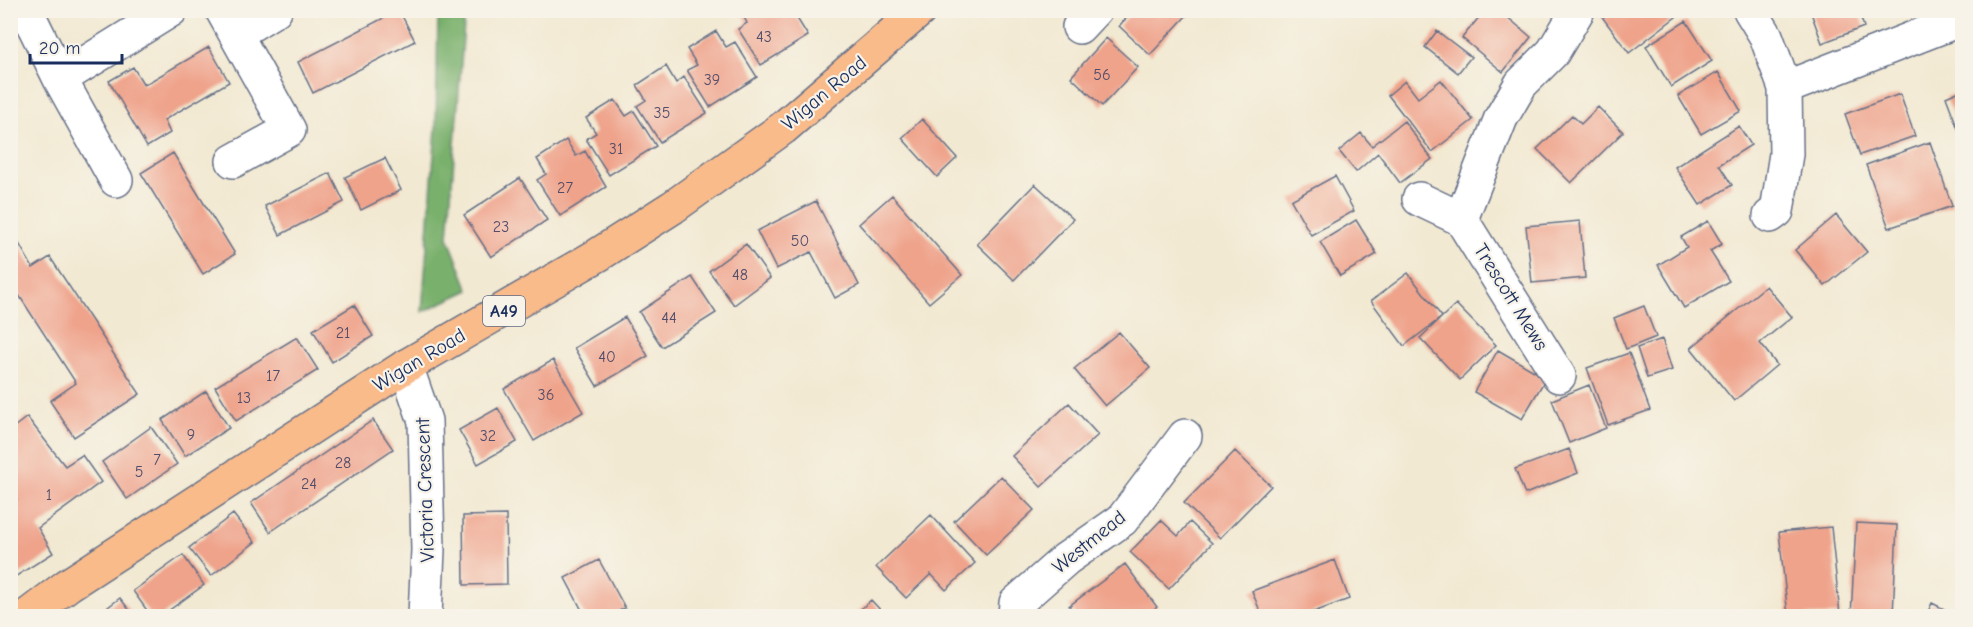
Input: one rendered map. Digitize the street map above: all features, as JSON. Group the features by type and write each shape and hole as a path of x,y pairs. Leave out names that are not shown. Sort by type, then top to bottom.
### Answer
{"highway":[{"name":"Wigan Road","path":"27,616 68,585 406,366 598,255 734,165 836,84 920,10"}],"street":[{"path":"60,79 171,10"},
{"path":"233,161 289,130 229,22 275,10"},
{"path":"1419,199 1461,219 1501,118 1521,84 1553,52 1578,10"},
{"path":"1750,10 1766,36 1785,88 1786,154 1777,211 1770,216"},
{"path":"1785,88 1892,44 1962,19"},
{"path":"31,20 60,79 116,180"},
{"name":"Trescott Mews","path":"1461,219 1559,375"},
{"name":"Victoria Crescent","path":"406,366 425,422 428,550 425,616"},
{"name":"Westmead","path":"1015,616 1016,603 1066,559 1122,520 1185,436"}],"green space":[{"path":"438,11 465,11 448,237 469,290 422,312 436,128"}],"building":[{"path":"399,10 415,41 313,93 298,62"},
{"path":"740,10 792,10 808,36 761,65 738,29 747,23"},
{"path":"1134,10 1182,10 1187,15 1150,55 1119,26"},
{"path":"1485,10 1499,10 1531,37 1503,72 1462,38"},
{"path":"1597,10 1685,10 1629,53"},
{"path":"1810,10 1858,10 1864,27 1822,43"},
{"path":"1686,21 1712,61 1671,87 1646,46"},
{"path":"716,31 726,47 735,42 757,77 710,107 687,70 697,65 687,49"},
{"path":"1437,31 1471,57 1458,73 1425,47"},
{"path":"1106,38 1138,67 1102,106 1071,77"},
{"path":"209,47 229,82 164,120 170,133 147,147 109,81 133,67 144,85"},
{"path":"666,66 676,83 684,77 707,113 660,142 637,106 646,100 637,85"},
{"path":"1718,72 1741,111 1701,134 1678,96"},
{"path":"1441,80 1473,120 1432,152 1388,95 1405,81 1418,98"},
{"path":"1962,90 1962,134 1960,134 1946,97"},
{"path":"1900,94 1915,136 1860,155 1845,114"},
{"path":"615,100 626,116 634,111 656,146 609,175 586,139 596,133 586,118"},
{"path":"1598,107 1623,132 1571,183 1537,149 1572,115 1581,124"},
{"path":"922,119 957,158 937,177 902,138"},
{"path":"1404,121 1432,159 1400,183 1378,153 1356,172 1339,151 1361,133 1372,146"},
{"path":"1739,126 1751,145 1719,165 1732,185 1700,205 1675,167"},
{"path":"566,140 576,156 585,151 606,187 560,216 537,180 546,174 537,159"},
{"path":"1930,142 1952,206 1889,228 1866,165"},
{"path":"173,153 235,254 203,274 141,173"},
{"path":"385,158 401,190 361,210 345,177"},
{"path":"330,173 344,202 280,235 265,206"},
{"path":"1335,176 1354,211 1311,235 1291,200"},
{"path":"520,178 547,220 491,257 464,215"},
{"path":"1035,184 1073,219 1014,280 977,244"},
{"path":"892,195 962,275 929,303 859,224"},
{"path":"816,201 859,285 835,298 811,252 776,269 757,231"},
{"path":"1836,215 1867,252 1825,286 1795,250"},
{"path":"1356,220 1377,254 1340,276 1320,242"},
{"path":"1580,221 1585,278 1532,283 1526,226"},
{"path":"1708,221 1722,244 1710,251 1729,281 1684,308 1658,265 1687,247 1681,237"},
{"path":"17,240 33,268 50,257 140,394 74,437 50,401 76,383 11,283 17,279 10,282 10,244"},
{"path":"746,244 770,278 734,305 709,271"},
{"path":"1408,273 1442,317 1404,346 1371,301"},
{"path":"692,277 716,313 662,347 639,312"},
{"path":"1766,286 1792,317 1760,343 1777,365 1734,401 1691,348"},
{"path":"1456,304 1496,345 1460,380 1420,338"},
{"path":"354,305 373,336 332,362 313,330"},
{"path":"1644,306 1656,337 1626,349 1614,318"},
{"path":"625,317 648,356 597,386 574,348"},
{"path":"1119,332 1150,368 1105,406 1074,369"},
{"path":"297,337 318,370 236,421 215,387"},
{"path":"1662,339 1672,370 1647,378 1637,348"},
{"path":"1498,350 1546,378 1522,419 1474,392"},
{"path":"1629,353 1650,410 1608,425 1587,368"},
{"path":"553,360 583,412 534,441 504,389"},
{"path":"1589,385 1606,428 1569,443 1552,400"},
{"path":"206,391 229,428 185,456 162,420"},
{"path":"1069,403 1098,435 1041,487 1012,456"},
{"path":"498,408 517,442 478,464 459,430"},
{"path":"27,417 65,466 82,455 101,482 38,528 53,553 10,580 10,503 17,499 10,490 10,430"},
{"path":"373,420 393,449 270,532 251,503"},
{"path":"151,427 177,464 127,499 102,462"},
{"path":"1569,449 1578,473 1525,494 1515,469"},
{"path":"1235,451 1271,486 1220,538 1184,503"},
{"path":"1001,476 1034,510 986,555 954,521"},
{"path":"233,514 255,542 211,576 189,548"},
{"path":"506,515 507,584 464,585 463,516"},
{"path":"931,515 975,563 946,590 931,574 906,598 876,567"},
{"path":"1161,520 1178,536 1190,522 1212,543 1169,589 1130,552"},
{"path":"1856,523 1897,525 1893,616 1851,616"},
{"path":"1831,527 1840,615 1788,616 1779,532"},
{"path":"183,555 204,585 161,616 151,616 133,591"},
{"path":"599,560 625,608 610,616 585,616 565,578"},
{"path":"1335,560 1349,599 1303,616 1262,616 1252,591"},
{"path":"1125,564 1157,607 1145,616 1077,616 1069,606"},
{"path":"120,598 134,616 96,616"},
{"path":"871,600 886,616 853,616"},
{"path":"1932,603 1950,612 1948,616 1926,616"}]}
